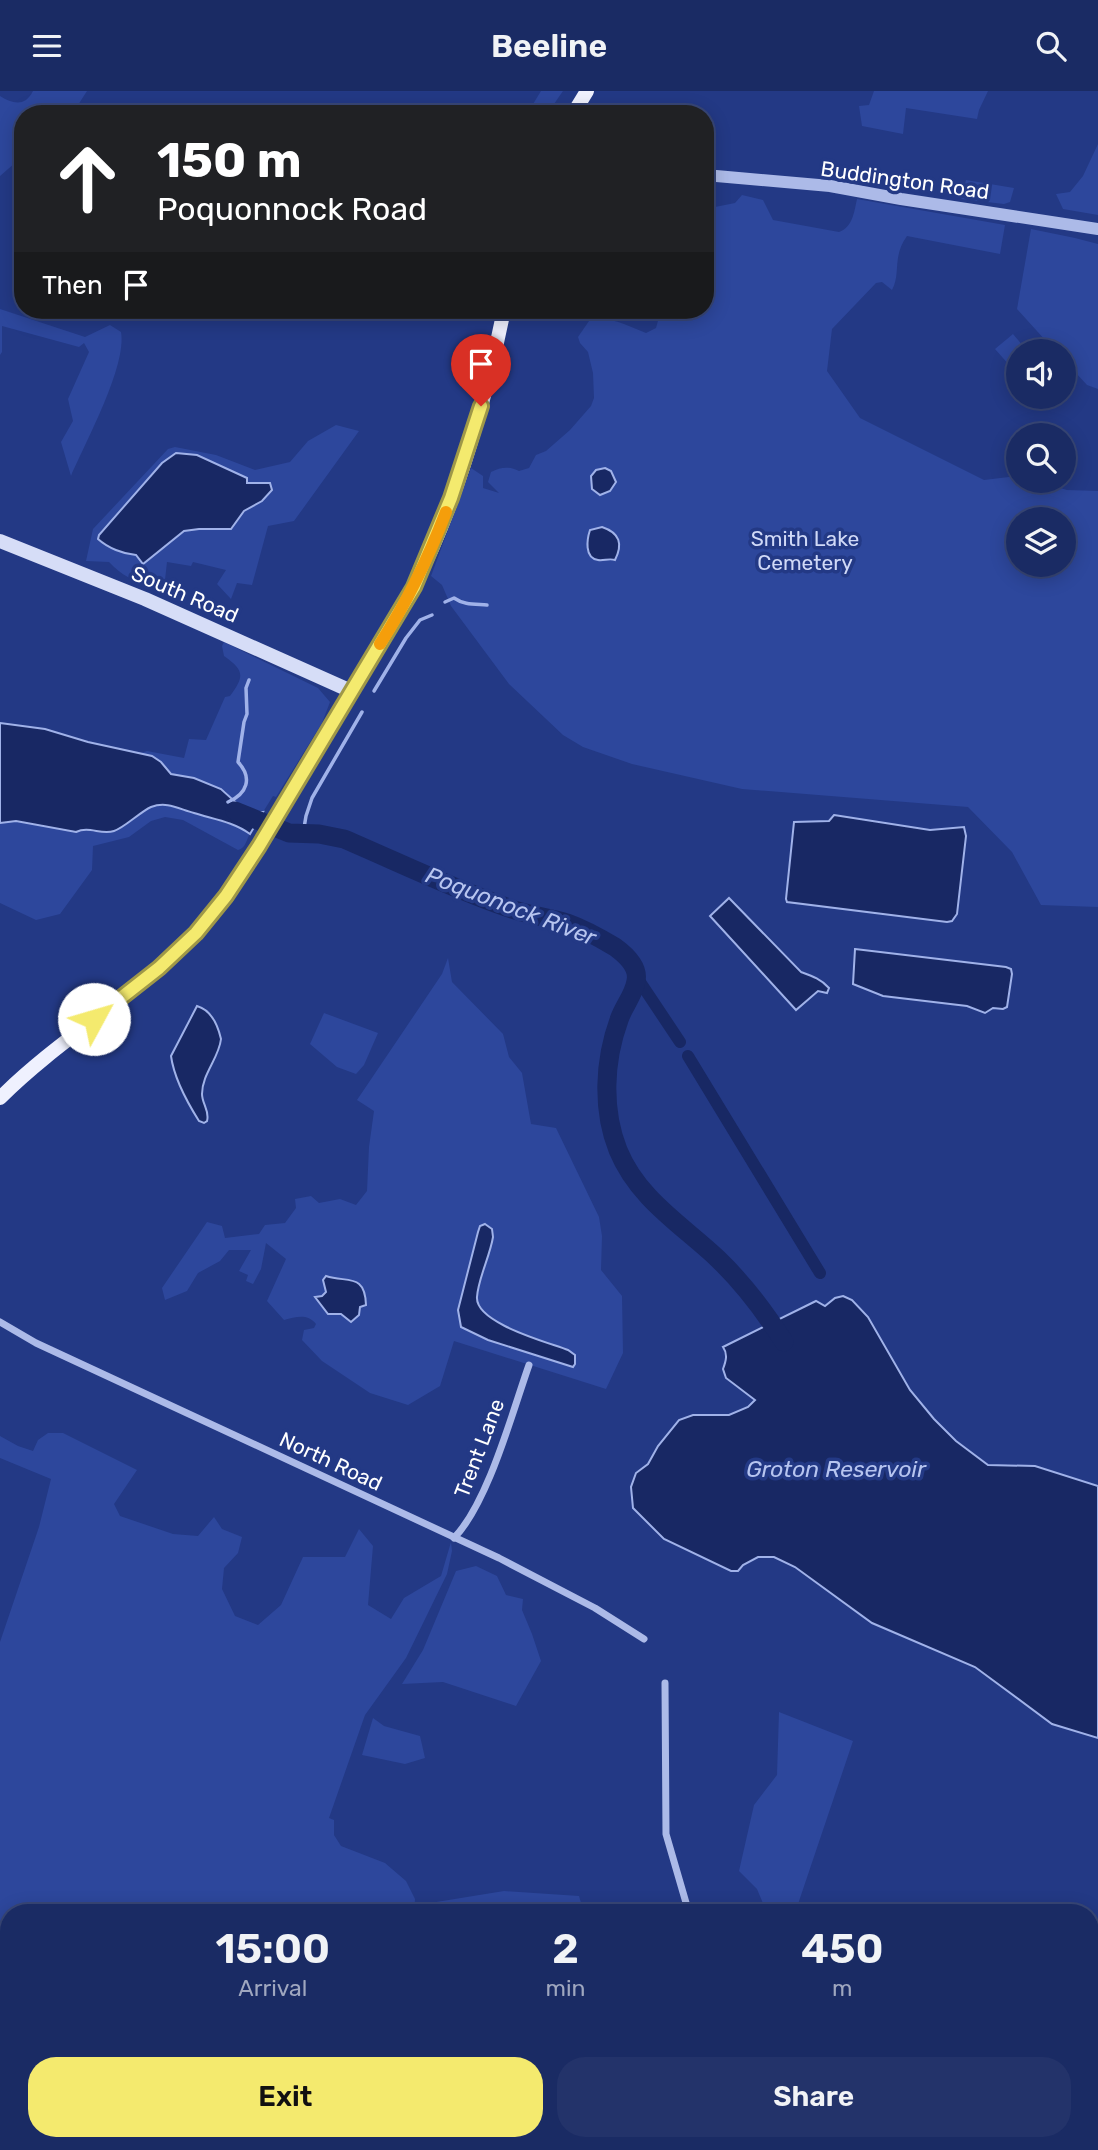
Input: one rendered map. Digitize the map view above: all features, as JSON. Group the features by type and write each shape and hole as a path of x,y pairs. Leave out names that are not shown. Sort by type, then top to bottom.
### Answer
{"main road":[{"path":"0,1098 159,968 190,939 226,896 259,846 422,571 456,484 481,406 502,319"},
{"name":"South Road","path":"0,541 204,625 351,691"}],"street":[{"name":"Buddington Road","path":"714,176 830,186 1098,229"},
{"name":"North Road","path":"0,1322 36,1343 559,1588 645,1639"},
{"name":"Trent Lane","path":"454,1538 477,1504 507,1431 528,1365"},
{"path":"665,1683 666,1834 686,1904"}],"green space":[{"path":"33,91 87,91 78,105 14,105 14,164 0,176 0,96 18,103"},
{"path":"541,91 563,91 553,105 532,105"},
{"path":"874,91 988,91 977,119 906,108 903,134 862,126 859,106 869,105"},
{"path":"1098,144 1098,215 1063,209 1056,194 1070,192 1083,176"},
{"path":"966,180 1014,188 1010,202 1004,204 961,199"},
{"name":"Smith Lake Cemetery","path":"742,195 763,200 773,220 839,232 850,223 857,199 1005,225 1000,254 907,236 902,243 892,290 882,282 876,283 832,329 827,371 860,418 984,480 1006,477 1006,493 1098,491 1098,907 1041,905 1012,852 968,807 742,789 632,764 583,747 563,735 509,684 451,606 442,585 431,576 471,468 483,476 483,488 499,493 488,482 491,472 505,468 519,471 529,468 536,455 546,451 570,430 591,406 594,398 593,373 588,352 578,337 589,321 611,320 646,333 656,328 658,319 714,319 714,207 735,203","holes":["610,529 618,539 619,547 615,560 598,560 588,550 589,533"]},
{"path":"1031,229 1098,244 1098,389 1087,385 1076,373 1076,339 1044,339 1017,309"},
{"path":"0,309 14,314 14,319 30,319 85,337 110,325 121,332 118,364 112,383 71,476 61,442 73,421 68,399 89,352 84,343 79,347 2,326 0,355"},
{"path":"1006,340 1006,361 995,349"},
{"path":"336,425 359,431 294,521 268,526 252,585 237,583 231,599 217,584 226,570 193,562 191,566 167,562 165,580 148,582 128,577 109,562 86,561 93,529 168,449 175,447 216,455 255,470 290,462 308,441","holes":["175,453 247,483 262,501 244,511 231,529 184,531 143,564 136,555 111,547 98,539 101,531 162,463"]},
{"path":"224,642 318,688 330,702 322,723 276,797 273,796 263,812 253,813 243,809 233,802 225,791 194,778 171,774 161,762 141,753 147,751 184,758 189,739 206,740 225,697 230,696 240,678 239,670 224,656"},
{"path":"153,806 176,806 243,829 250,834 244,846 238,850 183,820 165,817 151,821 129,837 93,846 92,870 60,914 36,920 0,903 0,823 16,821 76,831 84,828 116,831"},
{"path":"448,958 452,982 503,1034 509,1057 522,1073 531,1124 556,1128 599,1217 602,1236 601,1270 622,1296 623,1353 606,1389 454,1341 440,1386 408,1405 370,1393 322,1361 302,1340 304,1330 314,1328 316,1324 313,1321 301,1317 284,1320 267,1301 286,1259 266,1243 261,1269 253,1284 246,1281 248,1275 239,1271 251,1250 229,1250 220,1261 198,1273 187,1291 165,1300 162,1288 207,1222 222,1226 225,1238 259,1234 265,1225 285,1223 296,1208 295,1199 311,1196 319,1203 340,1199 356,1205 367,1191 374,1111 357,1100 442,974"},
{"path":"324,1013 378,1033 364,1065 356,1074 337,1067 310,1044"},
{"path":"48,1433 63,1433 137,1470 114,1504 120,1516 173,1534 198,1536 214,1517 222,1529 242,1537 238,1553 224,1568 222,1589 235,1616 258,1625 281,1605 303,1557 345,1557 359,1529 373,1546 368,1605 391,1619 404,1598 441,1576 451,1542 452,1551 447,1574 406,1658 365,1715 329,1818 334,1820 334,1835 341,1846 385,1863 406,1881 415,1904 0,1904 0,1642 39,1527 51,1479 0,1458 0,1436 33,1451 38,1440"},
{"path":"476,1566 497,1576 506,1595 523,1599 522,1610 541,1661 516,1706 443,1682 402,1684 423,1650 456,1571"},
{"path":"779,1712 853,1741 798,1904 763,1904 757,1889 739,1871 754,1805 777,1775"},
{"path":"373,1718 384,1726 420,1736 425,1758 405,1764 362,1755"},
{"path":"504,1891 579,1896 581,1904 424,1904"}],"water":[{"path":"176,453 197,455 247,478 247,483 270,483 272,490 262,501 244,511 231,529 184,531 143,564 136,555 116,550 98,539 162,463"},
{"path":"605,468 611,471 616,482 610,491 600,495 592,489 591,476 596,470"},
{"path":"602,527 613,532 618,540 619,549 615,560 598,560 590,556 590,530"},
{"path":"0,723 45,729 152,756 171,774 194,778 221,789 243,809 253,813 263,812 250,834 223,821 162,805 151,807 122,827 109,832 76,832 16,821 0,823"},
{"path":"834,815 930,830 964,827 966,836 957,914 952,921 787,902 794,822 829,821"},
{"path":"729,898 801,972 826,985 829,988 827,993 818,991 796,1010 710,916"},
{"path":"855,949 1006,967 1011,969 1012,974 1007,1007 993,1008 985,1013 967,1006 883,996 853,984"},
{"path":"197,1006 213,1019 221,1039 203,1087 202,1098 208,1117 204,1123 199,1121 186,1098 171,1056"},
{"path":"485,1224 492,1229 493,1237 478,1290 479,1306 499,1323 529,1337 568,1350 575,1355 573,1367 488,1340 461,1327 458,1310 478,1232 480,1226"},
{"path":"326,1276 354,1281 362,1288 366,1305 360,1307 359,1315 351,1322 341,1314 328,1314 315,1297 326,1292 323,1280"},
{"name":"Groton Reservoir","path":"843,1296 852,1300 868,1317 910,1390 934,1419 956,1441 988,1465 1035,1466 1098,1486 1098,1738 1052,1724 975,1667 872,1623 795,1567 774,1557 758,1557 738,1571 731,1571 664,1539 633,1508 631,1487 636,1473 648,1464 658,1446 679,1420 693,1415 729,1415 748,1407 755,1400 726,1378 723,1369 726,1355 723,1347 816,1301 825,1306 835,1298"}],"waterway":[{"path":"445,602 454,598 465,603 487,605"},
{"path":"374,691 406,638 420,620 432,615"},
{"path":"228,802 240,795 246,785 243,768 238,762 247,714 246,688 249,680"},
{"path":"303,834 312,798 362,712"},
{"name":"Poquonock River","path":"235,811 289,833 319,834 344,839 485,900 573,925 604,940 623,954 634,966 636,981 614,1036 608,1069 609,1119 618,1150 637,1183 649,1197 728,1269 754,1299 784,1342"},
{"path":"636,976 680,1042"},
{"path":"688,1056 820,1273"}],"slow traffic":[{"path":"380,644 422,571 446,512"}],"route":[{"path":"94,1019 159,968 196,933 226,896 259,846 414,587 451,498 481,406"}]}
